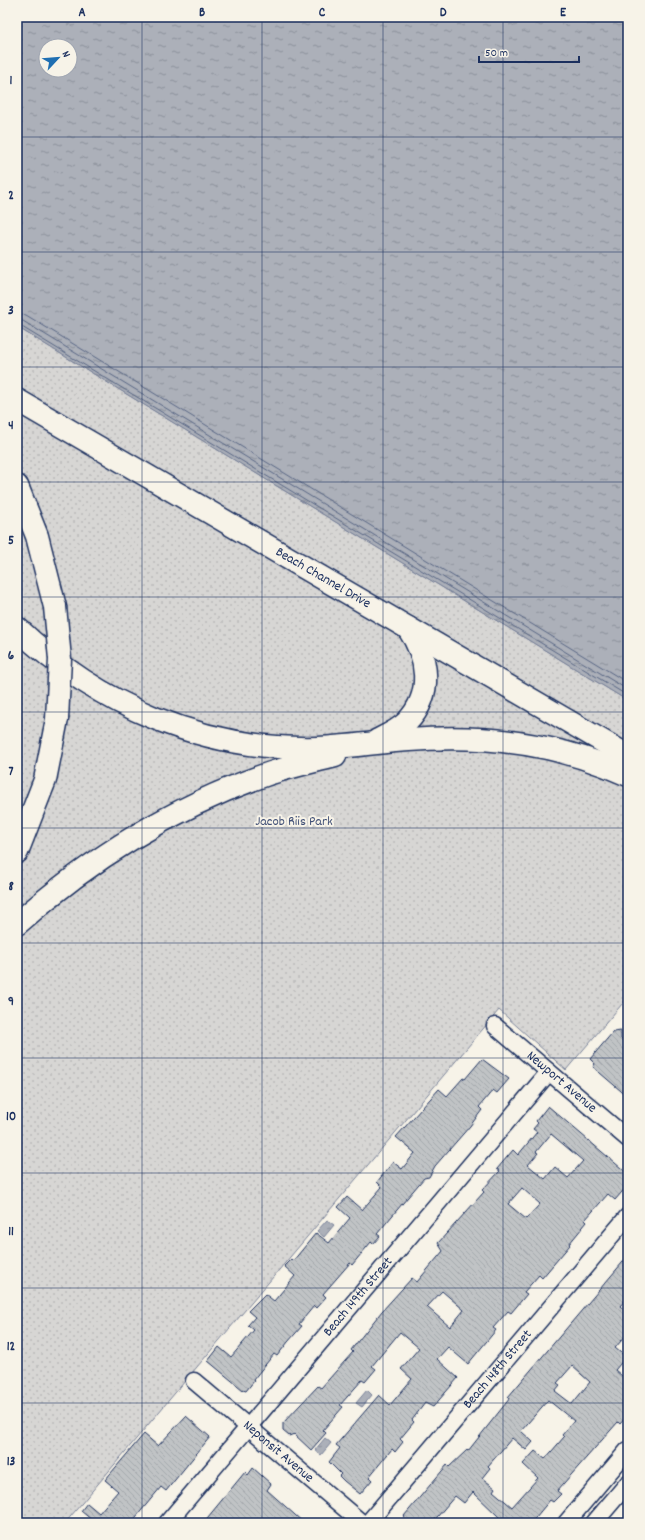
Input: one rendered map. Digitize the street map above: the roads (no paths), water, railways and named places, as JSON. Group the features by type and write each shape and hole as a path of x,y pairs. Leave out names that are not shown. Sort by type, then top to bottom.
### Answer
{"main road":[{"name":"Beach Channel Drive","path":"17,400 628,756"},
{"path":"17,486 41,549 55,607 60,660 57,719 43,786 17,852"},
{"path":"17,924 63,886 103,858 187,808 266,774 337,756 374,743 407,723 418,707 422,697 426,677 425,667 419,646 407,627"},
{"path":"17,628 57,663 94,688 145,715 178,727 234,742 271,747 318,748 445,738 501,740 559,751 599,763 628,775"}],"street":[{"name":"Newport Avenue","path":"495,1026 628,1139"},
{"name":"Beach 149th Street","path":"167,1523 549,1072"},
{"name":"Beach 148th Street","path":"368,1523 628,1216"},
{"name":"Neponsit Avenue","path":"194,1381 362,1523"},
{"path":"566,1523 628,1450"},
{"path":"594,1523 625,1486 606,1476"}],"water":[{"path":"17,17 628,17 628,701 17,327"},
{"path":"327,1220 334,1225 324,1237 317,1231"},
{"path":"367,1390 372,1395 362,1407 356,1403"},
{"path":"325,1438 331,1443 321,1455 315,1450"}],"park label":[{"name":"Jacob Riis Park","path":"294,822"}]}
